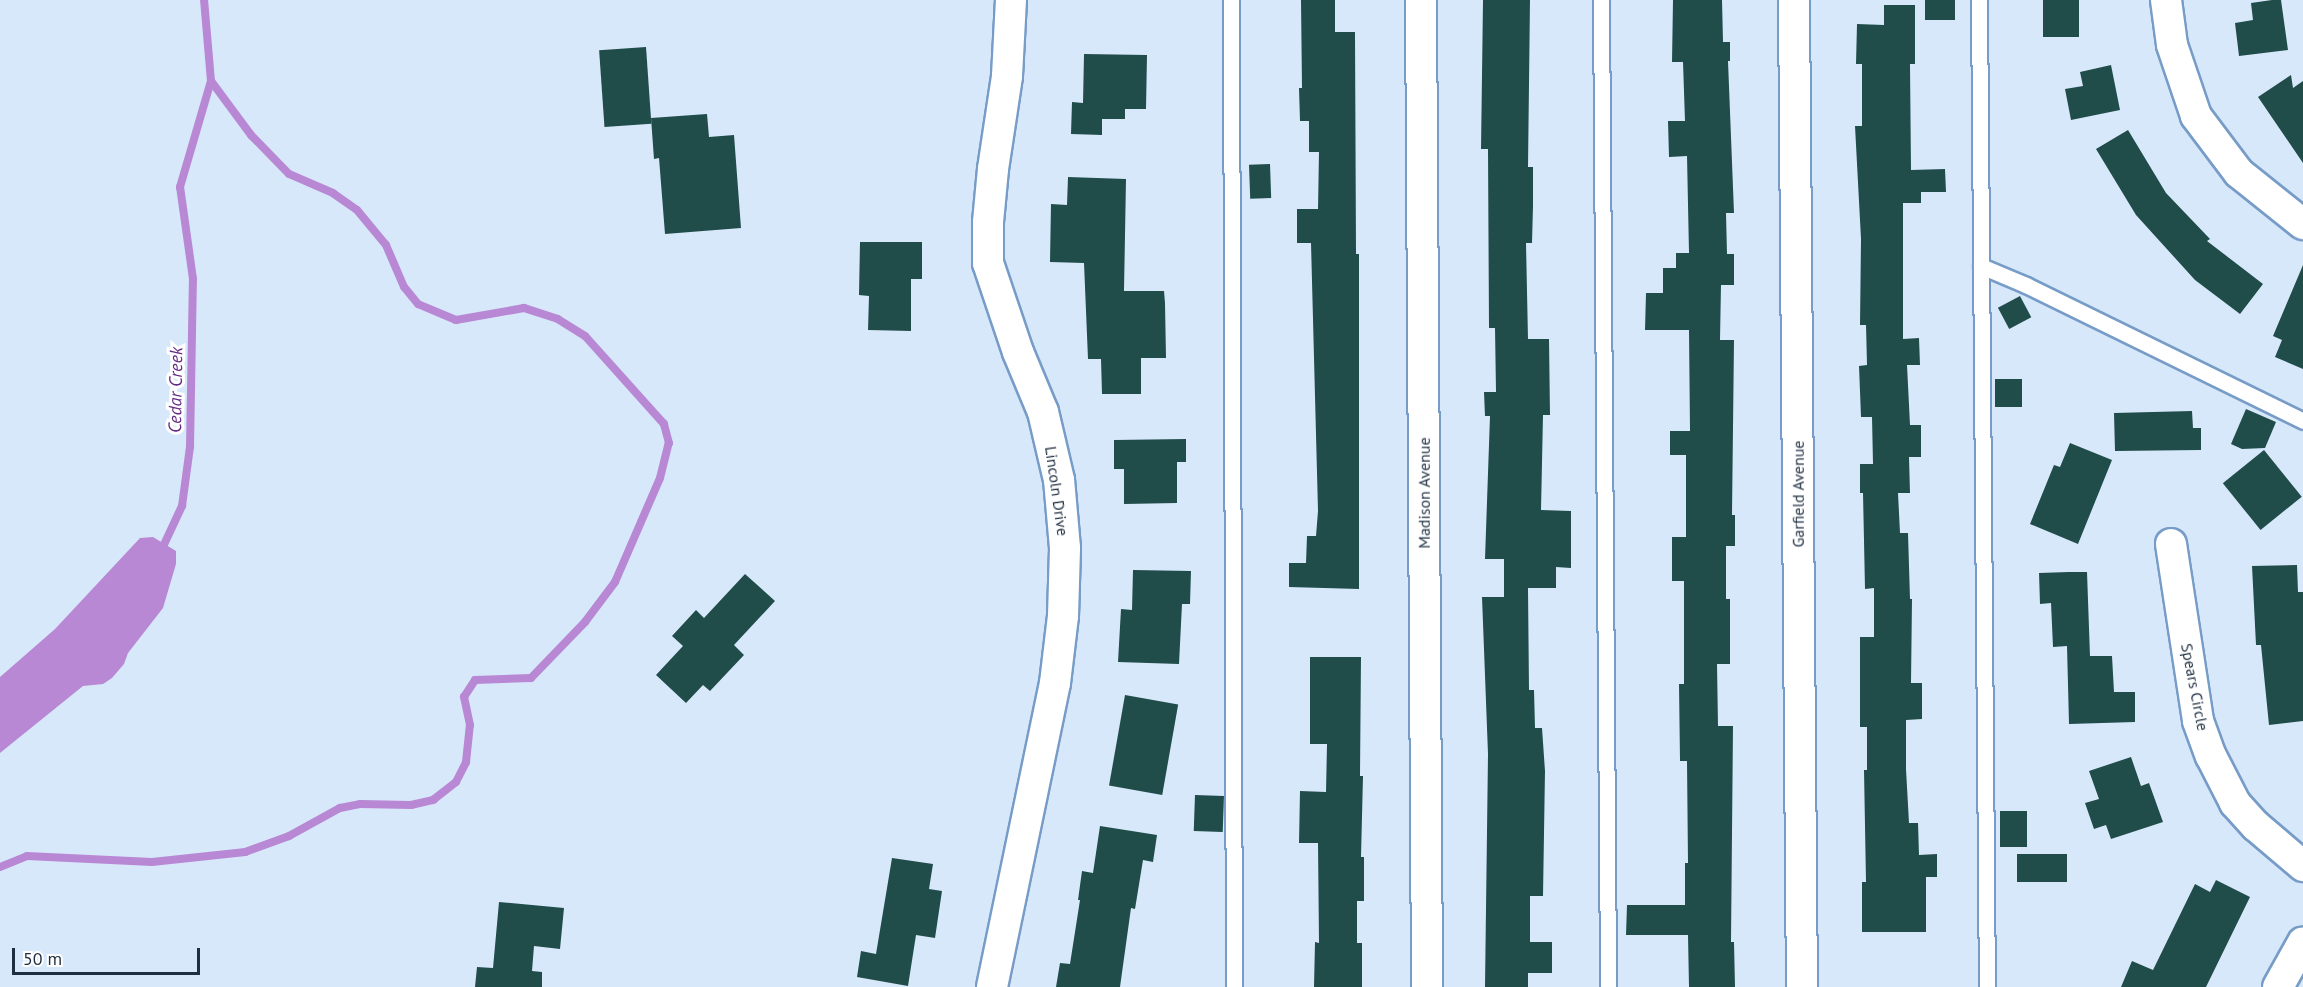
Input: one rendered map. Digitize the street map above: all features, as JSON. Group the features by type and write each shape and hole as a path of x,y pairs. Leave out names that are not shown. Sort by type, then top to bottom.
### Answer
{"street":[{"name":"Lincoln Drive","path":"992,987 1055,683 1063,616 1065,548 1059,480 1043,412 1018,352 988,262 988,222 1006,76 1011,0"},
{"name":"Madison Avenue","path":"1421,0 1427,987"},
{"name":"Garfield Avenue","path":"1794,0 1802,987"},
{"path":"2166,0 2172,45 2196,116 2239,173 2303,224"},
{"name":"Spears Circle","path":"2171,544 2198,721 2211,756 2235,803 2256,826 2303,866"},
{"path":"2278,987 2303,942"}],"lane":[{"path":"1231,0 1234,987"},
{"path":"1601,0 1608,987"},
{"path":"1979,0 1987,987"},
{"path":"1981,266 2037,290 2303,421"}],"shaded area":[{"path":"153,537 176,551 176,564 163,608 128,653 124,664 112,678 103,684 83,686 0,753 0,677 55,629 140,538"}],"building":[{"path":"1301,0 1335,0 1335,32 1355,32 1356,254 1359,254 1359,589 1289,587 1289,563 1306,563 1307,536 1316,536 1318,511 1311,243 1297,243 1297,209 1318,209 1319,152 1309,152 1309,121 1300,121"},
{"path":"1483,0 1530,0 1528,167 1533,167 1533,206 1532,243 1526,243 1528,339 1549,339 1550,415 1543,415 1541,510 1571,511 1571,568 1556,567 1556,588 1528,588 1529,690 1534,690 1535,728 1542,728 1545,771 1543,896 1530,896 1530,942 1552,942 1552,973 1528,973 1528,987 1485,987 1488,754 1482,597 1504,597 1504,559 1485,559 1490,416 1485,416 1484,392 1496,392 1495,328 1489,328 1488,149 1481,149"},
{"path":"1673,0 1722,0 1723,42 1730,42 1730,61 1728,61 1734,213 1726,213 1727,254 1734,254 1734,285 1721,285 1720,340 1734,340 1732,515 1735,515 1735,546 1726,546 1726,599 1730,599 1730,664 1717,664 1718,726 1733,726 1731,942 1734,942 1735,987 1689,987 1688,935 1626,935 1627,905 1685,905 1685,863 1688,863 1687,761 1680,761 1679,684 1684,684 1684,581 1672,581 1672,537 1686,537 1686,455 1670,455 1670,431 1690,431 1689,330 1645,330 1646,293 1663,293 1663,268 1676,268 1676,253 1689,253 1687,156 1669,157 1668,121 1685,121 1683,62 1672,62"},
{"path":"1925,0 1955,0 1955,20 1925,20"},
{"path":"2043,0 2079,0 2079,37 2043,37"},
{"path":"2281,0 2288,50 2239,56 2235,23 2253,20 2251,3"},
{"path":"1884,5 1915,5 1915,64 1910,64 1911,170 1945,169 1946,192 1921,192 1921,203 1903,203 1903,339 1919,338 1920,365 1907,365 1910,425 1921,425 1921,457 1909,457 1910,493 1898,493 1900,533 1908,533 1910,599 1912,599 1911,683 1922,683 1922,719 1906,720 1906,769 1909,823 1918,823 1919,855 1937,854 1937,877 1926,877 1926,932 1862,932 1862,882 1866,882 1864,770 1867,770 1867,727 1860,727 1860,637 1874,637 1874,588 1865,589 1863,493 1860,493 1860,464 1873,464 1872,417 1861,417 1859,366 1867,365 1866,325 1860,325 1861,239 1855,126 1862,126 1862,64 1856,64 1857,24 1884,25"},
{"path":"646,47 651,124 604,127 599,50"},
{"path":"1084,54 1147,55 1146,109 1125,109 1125,119 1102,119 1102,135 1071,134 1072,102 1083,103"},
{"path":"2111,65 2120,110 2071,120 2065,89 2083,86 2080,72"},
{"path":"2291,75 2293,88 2303,81 2303,163 2258,97"},
{"path":"707,114 709,137 734,135 741,228 665,234 659,158 654,159 651,118"},
{"path":"2128,130 2166,193 2210,239 2207,241 2263,284 2240,314 2195,280 2136,215 2096,149"},
{"path":"1270,164 1271,198 1250,199 1249,165"},
{"path":"1068,177 1126,179 1124,291 1164,291 1166,358 1141,358 1141,394 1102,394 1101,359 1088,359 1084,263 1050,262 1051,204 1067,205"},
{"path":"860,242 922,242 922,279 911,279 911,331 868,330 869,296 859,295"},
{"path":"2303,265 2303,369 2275,357 2282,340 2273,336"},
{"path":"2020,296 2031,317 2009,329 1998,308"},
{"path":"1995,379 2022,379 2022,407 1995,407"},
{"path":"2246,409 2276,422 2265,448 2242,449 2231,444"},
{"path":"2192,411 2193,428 2201,428 2201,450 2115,451 2114,413"},
{"path":"1186,439 1186,462 1177,462 1177,503 1124,504 1124,469 1114,469 1114,440"},
{"path":"2070,443 2112,460 2078,544 2030,524 2054,465 2060,467"},
{"path":"2264,450 2302,497 2261,530 2223,483"},
{"path":"2297,565 2298,592 2303,592 2303,721 2269,725 2261,645 2256,645 2252,566"},
{"path":"1133,570 1191,571 1190,604 1182,604 1179,664 1118,662 1121,609 1132,610"},
{"path":"2087,572 2090,656 2112,656 2114,692 2135,692 2135,722 2069,724 2067,646 2053,647 2051,603 2040,604 2039,573"},
{"path":"745,574 775,601 734,645 744,655 710,691 703,685 686,703 656,675 683,646 672,636 696,610 704,618"},
{"path":"1310,657 1361,657 1360,776 1363,776 1361,857 1364,857 1364,901 1357,901 1357,943 1362,943 1362,987 1314,987 1315,942 1319,943 1318,843 1299,843 1300,791 1326,792 1327,744 1310,744"},
{"path":"1125,695 1178,704 1162,795 1109,786"},
{"path":"2131,757 2141,786 2149,783 2163,822 2111,839 2106,825 2094,829 2085,803 2099,799 2089,771"},
{"path":"1195,795 1224,796 1223,832 1194,831"},
{"path":"2000,811 2027,811 2027,847 2000,847"},
{"path":"1100,826 1157,835 1153,862 1143,860 1135,909 1131,908 1120,987 1056,987 1060,963 1070,964 1082,871 1093,873"},
{"path":"2017,854 2067,854 2067,882 2017,882"},
{"path":"892,858 933,864 929,889 942,891 935,938 916,935 908,986 857,977 861,951 876,954"},
{"path":"2216,880 2250,897 2206,987 2121,987 2132,961 2153,970 2195,884 2210,892"},
{"path":"499,902 564,908 560,949 534,946 532,971 542,972 542,987 475,987 477,967 493,968"}],"waterway":[{"name":"Cedar Creek","path":"161,551 182,506 190,447 193,279 180,187 211,81 204,0"},
{"path":"0,867 27,856 152,862 245,852 289,836 340,808 360,804 411,805 433,800 456,782 466,762 470,725 464,697 475,680 531,678 585,622 615,582 660,478 669,443 664,424 585,336 558,319 524,308 456,320 418,304 404,287 386,245 357,210 333,193 289,174 251,135 211,81"}]}
